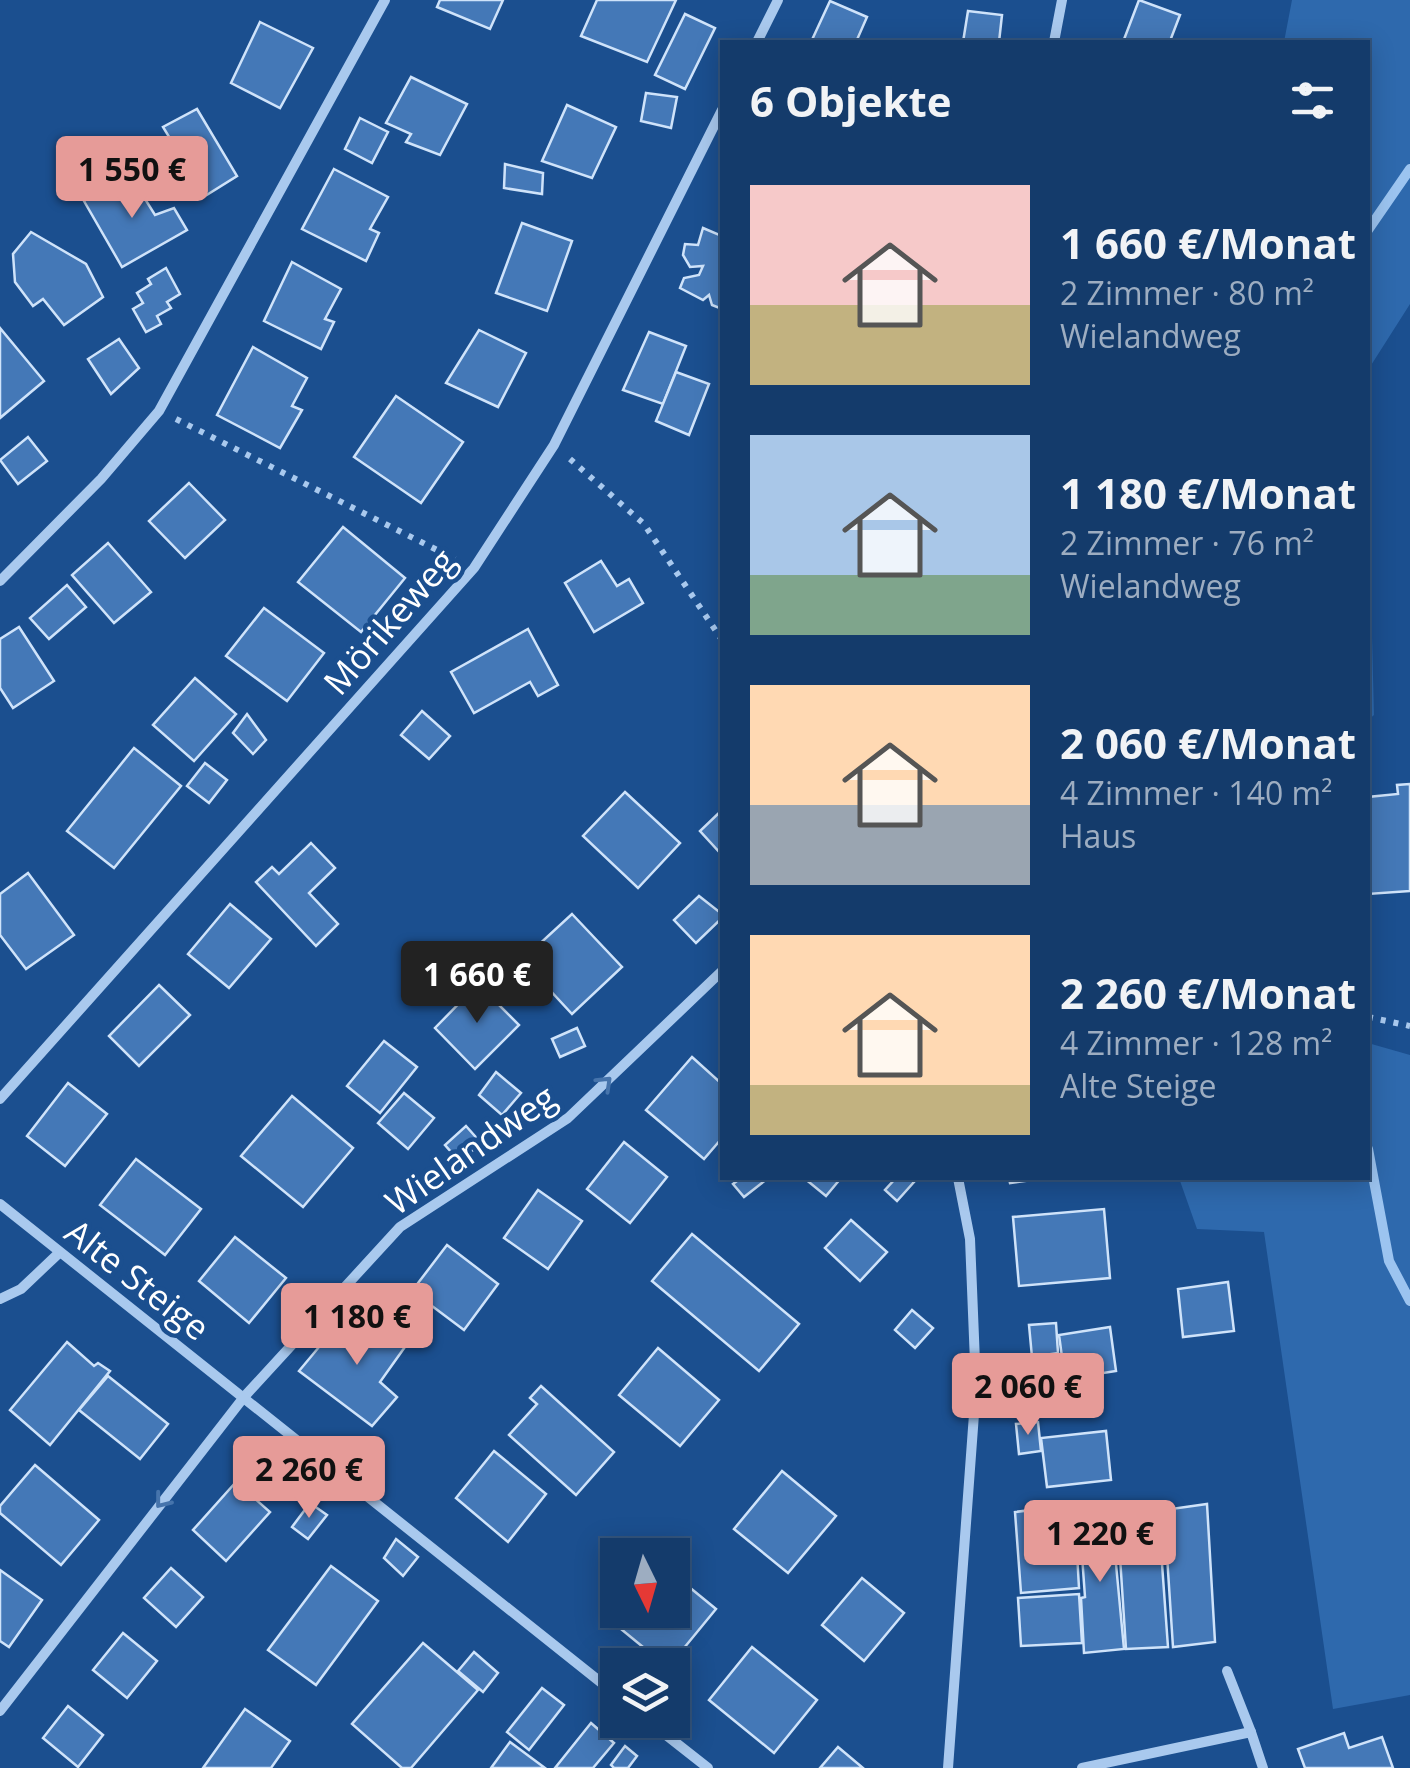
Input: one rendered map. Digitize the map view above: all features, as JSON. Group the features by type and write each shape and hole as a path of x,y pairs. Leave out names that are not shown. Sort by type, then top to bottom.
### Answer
{"street":[{"path":"0,581 101,480 159,410 384,0"},
{"path":"758,40 778,0"},
{"path":"1054,40 1062,0"},
{"name":"Mörikeweg","path":"0,1099 474,568 554,445 720,114"},
{"name":"Wielandweg","path":"0,1711 244,1397 400,1228 568,1118 720,974"},
{"path":"948,1768 976,1387 970,1239 958,1180"},
{"name":"Alte Steige","path":"0,1204 600,1682"},
{"path":"0,1299 22,1288 58,1253"},
{"path":"1227,1670 1263,1768"},
{"path":"1082,1768 1250,1732"},
{"path":"670,1738 708,1768"}],"path":[{"path":"159,410 474,568"},
{"path":"554,445 644,524 720,637"},
{"path":"1370,1017 1410,1026"}],"shaded area":[{"path":"1292,0 1410,0 1410,304 1370,367 1370,40 1284,40"},
{"path":"1370,559 1374,715 1370,718"},
{"path":"1370,1044 1410,1055 1410,1695 1333,1709 1264,1232 1197,1229 1180,1180 1370,1180"}],"building":[{"path":"440,0 503,0 490,29 437,7"},
{"path":"597,0 676,0 647,62 581,36"},
{"path":"1139,0 1180,15 1170,40 1124,40"},
{"path":"830,1 867,17 857,40 812,40"},
{"path":"968,11 1002,15 999,40 963,40"},
{"path":"685,14 715,28 685,89 655,75"},
{"path":"260,22 313,48 280,108 231,83"},
{"path":"411,77 467,104 440,155 406,142 411,134 386,123"},
{"path":"646,93 677,97 671,128 641,121"},
{"path":"567,105 616,127 592,178 542,161"},
{"path":"197,109 237,176 205,196 163,127"},
{"path":"360,118 388,132 372,163 345,149"},
{"path":"505,164 543,173 542,194 504,188"},
{"path":"334,169 388,197 370,229 379,233 366,261 302,229"},
{"path":"130,175 155,215 174,208 187,230 122,267 84,201"},
{"path":"522,223 572,241 547,311 496,293"},
{"path":"703,228 720,235 720,308 712,305 709,295 703,300 680,288 684,278 699,275 703,266 690,267 683,255 685,244 698,245"},
{"path":"31,232 86,264 103,297 64,325 43,299 33,306 15,282 13,254"},
{"path":"292,262 341,289 325,319 334,322 321,349 264,321"},
{"path":"166,268 180,294 167,302 171,308 157,316 161,324 146,332 133,309 143,303 137,293 151,284 148,279"},
{"path":"0,328 44,381 0,418"},
{"path":"479,330 526,353 498,407 446,383"},
{"path":"649,332 686,346 663,404 623,390"},
{"path":"119,339 139,368 111,394 88,359"},
{"path":"253,347 307,378 292,406 302,410 280,448 217,415"},
{"path":"676,372 709,384 689,435 656,421"},
{"path":"396,396 463,442 421,503 354,457"},
{"path":"28,437 47,461 18,484 0,460"},
{"path":"189,483 225,520 185,558 149,521"},
{"path":"343,527 405,578 361,632 298,582"},
{"path":"108,543 151,592 114,623 72,575"},
{"path":"601,561 617,586 629,579 643,603 594,632 565,583"},
{"path":"67,585 86,607 49,639 30,618"},
{"path":"264,608 324,653 287,701 226,656"},
{"path":"19,627 54,681 13,708 0,688 0,639"},
{"path":"528,629 558,685 538,696 530,682 474,713 451,672"},
{"path":"195,678 236,714 194,761 153,725"},
{"path":"422,711 450,736 429,759 401,735"},
{"path":"247,714 266,740 253,754 233,733"},
{"path":"134,748 181,786 114,868 67,831"},
{"path":"205,763 227,780 209,803 187,786"},
{"path":"1410,784 1410,891 1370,894 1370,797 1398,794 1397,785"},
{"path":"625,792 680,843 638,888 583,836"},
{"path":"720,812 720,853 700,831"},
{"path":"311,843 335,868 309,893 338,924 316,946 256,882 272,867 279,874"},
{"path":"28,873 74,935 26,969 0,935 0,894"},
{"path":"699,896 720,912 720,920 696,943 674,920"},
{"path":"230,904 271,939 229,988 188,954"},
{"path":"572,914 622,967 572,1014 522,960"},
{"path":"478,984 519,1025 475,1069 435,1028"},
{"path":"159,985 190,1015 139,1066 109,1036"},
{"path":"577,1028 585,1046 560,1057 552,1039"},
{"path":"384,1041 417,1067 380,1113 347,1086"},
{"path":"692,1057 720,1082 720,1140 704,1159 646,1110"},
{"path":"496,1072 521,1093 502,1115 479,1095"},
{"path":"68,1083 107,1114 65,1166 27,1136"},
{"path":"404,1093 434,1118 408,1149 378,1123"},
{"path":"292,1096 353,1148 303,1207 241,1156"},
{"path":"466,1126 481,1143 460,1162 445,1145"},
{"path":"624,1142 667,1177 630,1223 587,1189"},
{"path":"136,1159 201,1209 165,1255 100,1205"},
{"path":"738,1180 766,1180 744,1197 733,1184"},
{"path":"806,1180 839,1180 826,1196"},
{"path":"894,1180 914,1182 897,1201 885,1190"},
{"path":"538,1190 582,1221 548,1269 504,1238"},
{"path":"1104,1209 1110,1278 1019,1286 1013,1217"},
{"path":"851,1220 887,1252 860,1281 825,1248"},
{"path":"692,1234 799,1324 759,1371 652,1281"},
{"path":"235,1237 286,1278 249,1323 199,1281"},
{"path":"447,1245 498,1284 464,1330 412,1291"},
{"path":"1228,1282 1234,1331 1183,1337 1178,1289"},
{"path":"912,1310 933,1328 915,1348 895,1330"},
{"path":"364,1314 407,1344 380,1382 397,1397 372,1426 299,1371 329,1335 341,1342"},
{"path":"1056,1323 1058,1353 1032,1357 1029,1325"},
{"path":"1110,1327 1116,1371 1065,1379 1059,1335"},
{"path":"67,1342 94,1366 98,1363 110,1371 50,1445 10,1410"},
{"path":"658,1348 719,1400 680,1446 619,1395"},
{"path":"108,1376 168,1424 140,1459 79,1410"},
{"path":"541,1386 614,1452 576,1495 509,1435 537,1404 530,1398"},
{"path":"1038,1422 1041,1451 1019,1454 1016,1424"},
{"path":"1106,1431 1111,1480 1047,1487 1041,1438"},
{"path":"494,1451 546,1494 508,1542 456,1498"},
{"path":"35,1465 99,1520 61,1565 0,1513 0,1506"},
{"path":"782,1471 836,1516 788,1573 734,1529"},
{"path":"236,1482 270,1512 226,1561 193,1530"},
{"path":"310,1503 327,1515 308,1539 292,1527"},
{"path":"1207,1504 1215,1642 1173,1647 1164,1510"},
{"path":"1048,1508 1051,1537 1076,1535 1079,1588 1021,1593 1015,1512"},
{"path":"1158,1508 1168,1647 1126,1649 1117,1511"},
{"path":"1111,1511 1124,1649 1084,1653 1081,1598 1085,1597 1079,1514"},
{"path":"396,1539 418,1557 403,1576 384,1558"},
{"path":"331,1566 378,1601 316,1685 268,1650"},
{"path":"171,1568 203,1597 176,1627 144,1598"},
{"path":"0,1570 42,1600 9,1647 0,1641"},
{"path":"862,1578 904,1613 864,1661 822,1625"},
{"path":"690,1588 716,1609 684,1648 644,1648 620,1628 690,1628"},
{"path":"1079,1594 1082,1643 1021,1646 1018,1598"},
{"path":"123,1633 157,1661 127,1698 93,1670"},
{"path":"423,1643 478,1690 411,1768 402,1768 352,1724"},
{"path":"752,1647 817,1700 774,1753 709,1700"},
{"path":"474,1652 498,1673 483,1692 458,1671"},
{"path":"542,1688 564,1705 529,1750 507,1732"},
{"path":"68,1706 103,1735 78,1767 43,1738"},
{"path":"245,1709 290,1741 271,1768 203,1768"},
{"path":"591,1723 600,1731 600,1738 614,1743 593,1768 555,1768"},
{"path":"1344,1733 1349,1748 1382,1737 1393,1768 1305,1768 1298,1749"},
{"path":"510,1742 545,1768 491,1768"},
{"path":"625,1746 637,1756 628,1768 614,1768 611,1765"},
{"path":"838,1747 863,1768 820,1768"}],"waterway":[{"path":"1370,227 1410,169"},
{"path":"1370,1160 1389,1261 1410,1301"}]}
